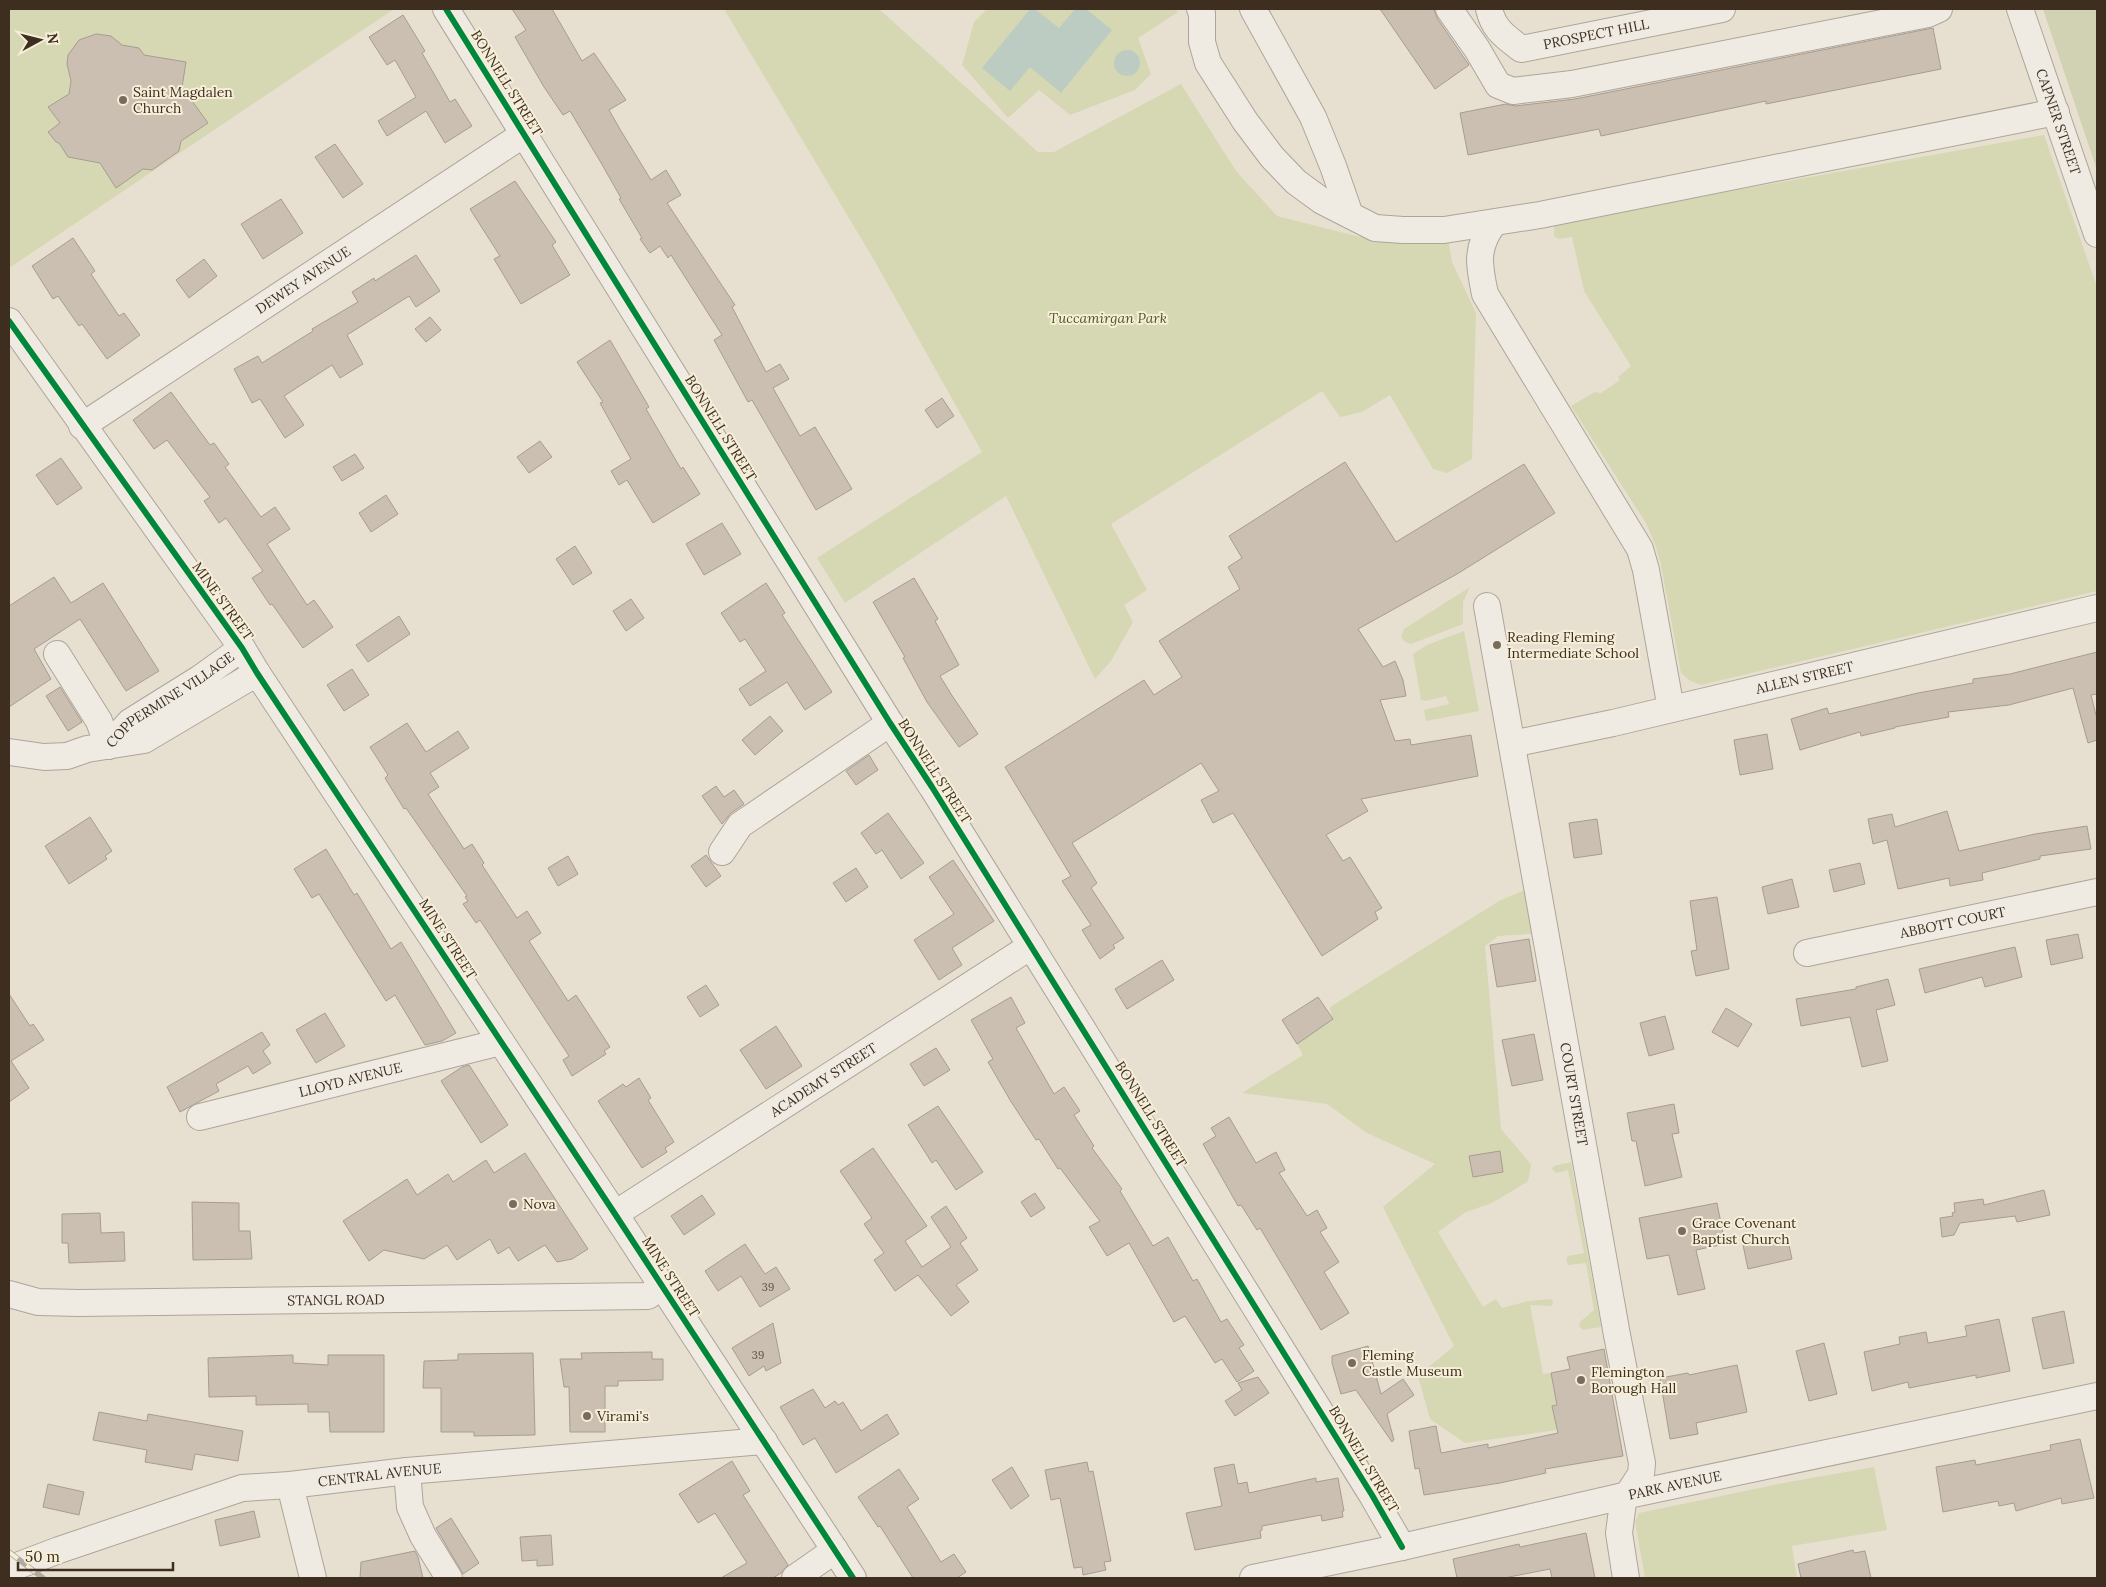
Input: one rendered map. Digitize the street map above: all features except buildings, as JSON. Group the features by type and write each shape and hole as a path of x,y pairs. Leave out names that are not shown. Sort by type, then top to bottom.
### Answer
{"street":[{"name":"BONNELL STREET","path":"446,9 1367,1486 1402,1547"},
{"path":"1200,9 1202,13 1202,42 1208,63 1245,121 1272,157 1296,182 1322,201 1375,228 1444,230 1494,223 2056,112"},
{"path":"1253,9 1313,117 1350,215"},
{"path":"1449,9 1477,48 1498,86 1513,91 1572,84 1928,14 1939,9"},
{"path":"1489,9 1493,23 1512,42 1491,75"},
{"name":"PROSPECT HILL","path":"1512,42 1522,49 1722,9"},
{"name":"CAPNER STREET","path":"2020,9 2056,112 2086,166 2097,234"},
{"name":"DEWEY AVENUE","path":"82,426 524,134"},
{"path":"1494,223 1485,234 1480,245 1480,263 1485,294 1640,550 1646,570 1671,709"},
{"name":"MINE STREET","path":"9,321 242,648 853,1578"},
{"name":"COURT STREET","path":"1487,606 1617,1335 1641,1452 1641,1474 1623,1502 1619,1533 1626,1578"},
{"name":"ALLEN STREET","path":"1512,744 1671,709 2097,608"},
{"name":"COPPERMINE VILLAGE","path":"9,752 44,757 68,756 108,746 130,722 199,679 242,648"},
{"path":"57,654 99,721 108,746 144,740 257,673"},
{"path":"722,852 740,825 890,723"},
{"name":"ABBOTT COURT","path":"1807,953 2097,892"},
{"name":"ACADEMY STREET","path":"615,1214 1031,946"},
{"name":"LLOYD AVENUE","path":"200,1117 501,1042"},
{"name":"STANGL ROAD","path":"9,1294 38,1302 79,1303 498,1298 648,1296 661,1286"},
{"name":"PARK AVENUE","path":"1253,1578 1402,1547 1628,1495 2097,1396"},
{"name":"CENTRAL AVENUE","path":"9,1569 226,1491 407,1471 764,1441"},
{"path":"407,1471 410,1507 423,1536 449,1578"},
{"path":"290,1485 313,1578"},
{"path":"795,1578 836,1550"}],"green space":[{"path":"9,9 394,9 9,268"},
{"name":"Tuccamirgan Park","path":"724,9 879,9 1038,152 1054,152 1181,84 1236,171 1277,216 1360,237 1448,239 1452,262 1476,313 1472,459 1447,473 1433,469 1390,395 1362,412 1340,417 1322,391 1111,524 1147,590 1124,605 1133,622 1111,661 1095,679 1006,496 845,603 817,558 982,452 874,260"},
{"path":"987,9 1176,9 1178,12 1138,38 1151,74 1135,90 1070,115 1039,90 1008,118 962,65 974,22"},
{"path":"2043,9 2097,9 2097,170"},
{"path":"2044,135 2097,287 2097,591 1701,685 1689,680 1681,673 1661,565 1646,523 1571,406 1595,392 1601,393 1620,380 1618,377 1631,366 1584,291 1572,237 1559,239 1554,236 1554,227 1559,222"},
{"path":"1470,587 1463,602 1463,624 1411,644 1405,642 1401,637 1404,629"},
{"path":"1464,631 1479,711 1426,721 1424,710 1449,704 1446,696 1426,701 1421,700 1413,654 1427,645"},
{"path":"1534,886 1545,933 1498,936 1485,946 1501,1129 1531,1164 1529,1178 1527,1182 1492,1203 1466,1212 1438,1232 1483,1307 1496,1299 1502,1308 1529,1301 1551,1299 1553,1301 1552,1306 1530,1305 1543,1374 1551,1373 1557,1405 1552,1406 1557,1430 1465,1443 1430,1419 1418,1376 1454,1346 1383,1207 1435,1164 1367,1133 1327,1104 1242,1093 1303,1055 1297,1044 1332,1019 1330,1007 1499,901"},
{"path":"1571,1162 1601,1327 1583,1330 1579,1326 1580,1322 1594,1310 1586,1263 1568,1265 1566,1260 1568,1256 1584,1253 1568,1170 1556,1173 1552,1169 1554,1166"},
{"path":"1874,1467 1887,1530 1792,1546 1797,1578 1645,1578 1635,1522 1639,1513 1783,1483"}],"shaded area":[{"path":"1030,9 1035,9 1059,28 1075,9 1086,9 1112,30 1061,93 1030,67 1010,91 982,68"},
{"path":"1127,50 1136,54 1140,63 1136,72 1127,76 1118,72 1114,63 1118,54"}],"railway":[{"path":"9,1552 43,1578"}],"cycle path":[{"path":"446,9 890,723 932,787 1372,1495 1402,1547"},
{"path":"9,321 242,648 853,1578"}],"place":[{"name":"Saint Magdalen Church","path":"123,100"},
{"name":"Reading Fleming Intermediate School","path":"1497,645"},
{"name":"Nova","path":"513,1204"},
{"name":"Grace Covenant Baptist Church","path":"1682,1231"},
{"name":"Fleming Castle Museum","path":"1352,1363"},
{"name":"Flemington Borough Hall","path":"1581,1380"},
{"name":"Virami's","path":"587,1416"}]}
